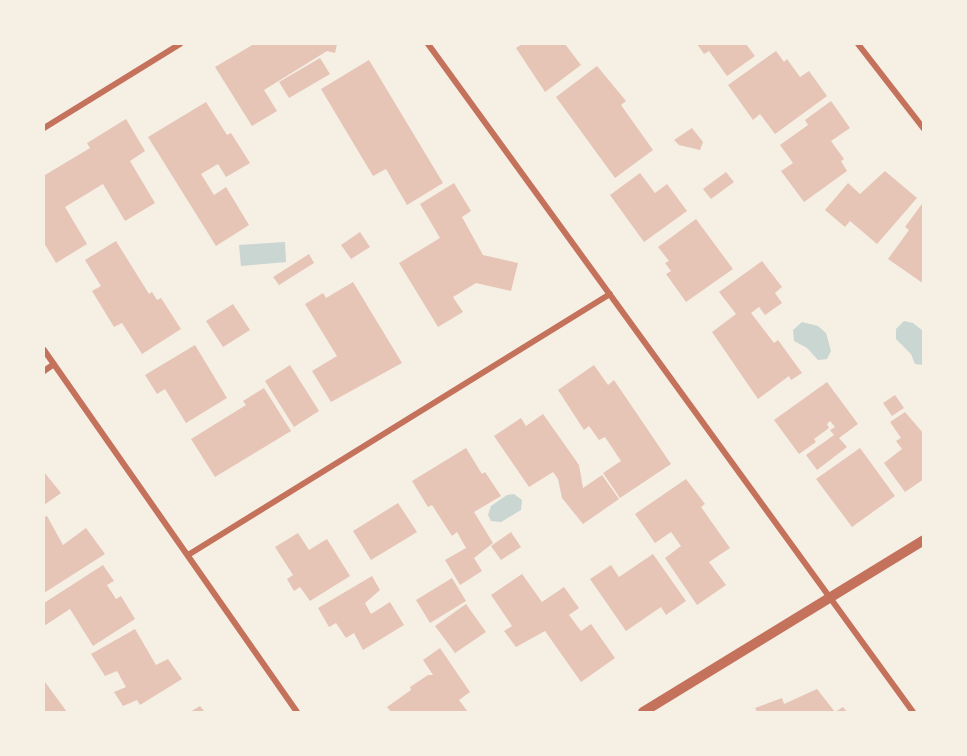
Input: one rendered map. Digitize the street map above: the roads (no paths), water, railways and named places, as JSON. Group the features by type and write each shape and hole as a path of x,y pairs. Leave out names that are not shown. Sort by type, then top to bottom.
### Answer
{"street":[{"path":"44,128 180,44"},
{"path":"428,44 913,712"},
{"path":"858,44 924,129"},
{"path":"188,555 609,294"},
{"path":"44,350 297,712"},
{"path":"44,371 54,364"},
{"path":"643,712 924,540"}]}
